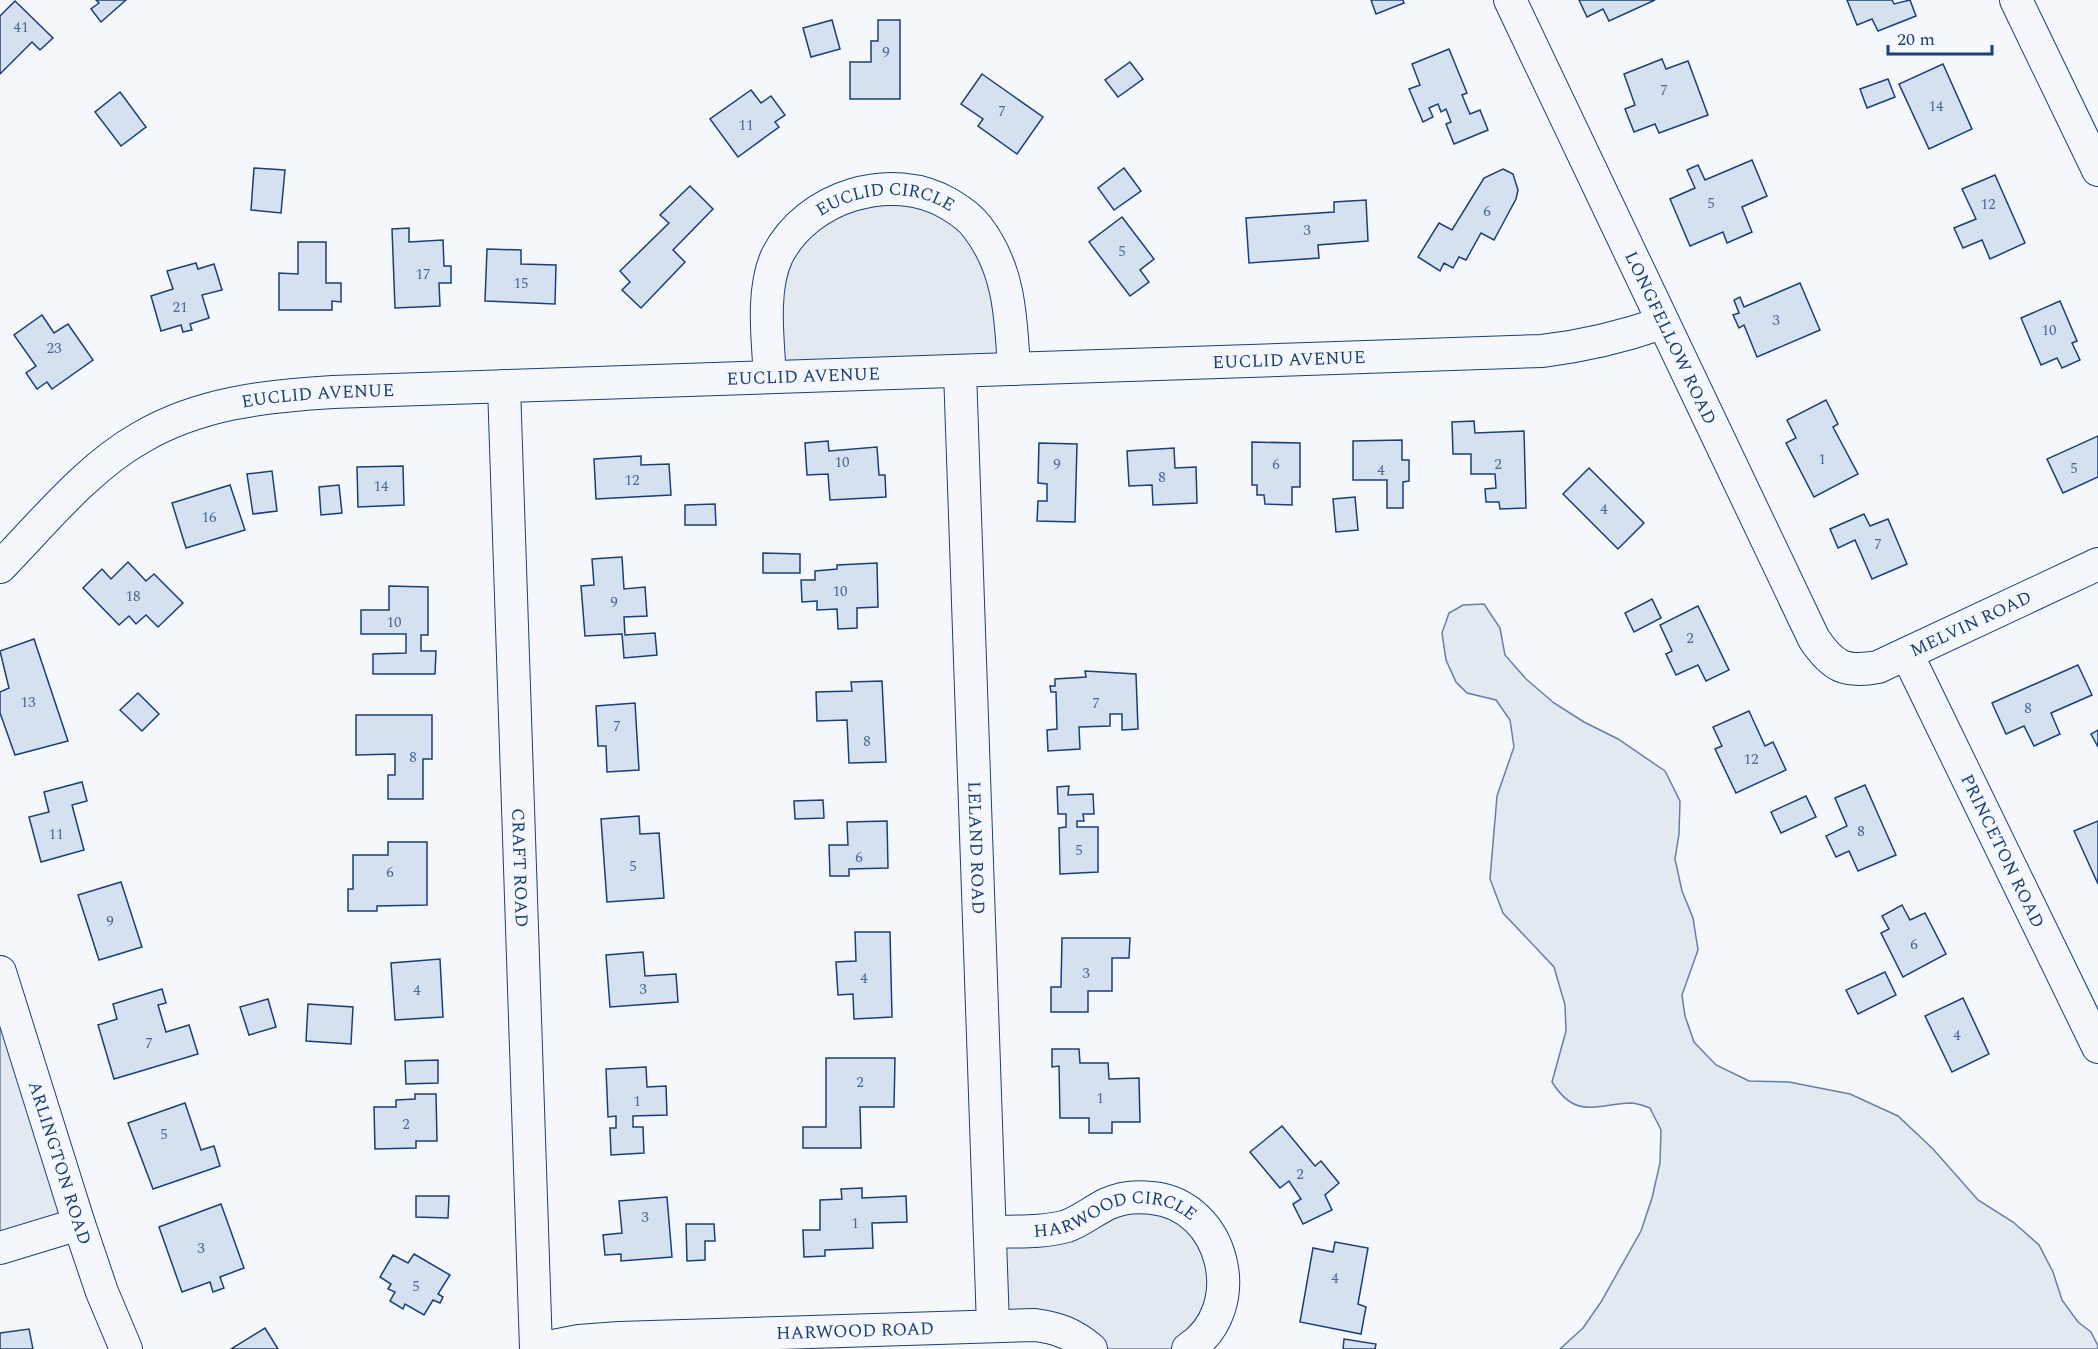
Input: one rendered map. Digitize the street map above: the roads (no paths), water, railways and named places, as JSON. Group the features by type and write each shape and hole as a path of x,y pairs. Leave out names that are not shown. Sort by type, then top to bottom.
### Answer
{"street":[{"name":"LONGFELLOW ROAD","path":"1510,0 1814,639 1825,656 1841,666"},
{"path":"2016,0 2098,170"},
{"name":"EUCLID CIRCLE","path":"770,377 767,313 770,283 777,256 794,233 813,215 838,200 863,191 892,188 918,190 943,201 962,212 977,226 991,249 1003,277 1010,307 1014,369"},
{"name":"EUCLID AVENUE","path":"0,567 83,482 139,438 172,422 208,409 245,400 283,395 504,386 1542,351 1584,346 1623,337 1662,323"},
{"name":"LELAND ROAD","path":"960,371 993,1326"},
{"name":"CRAFT ROAD","path":"504,386 537,1349"},
{"name":"MELVIN ROAD","path":"1841,666 1858,670 1878,667 2098,564"},
{"name":"PRINCETON ROAD","path":"1907,654 2098,1047"},
{"name":"ARLINGTON ROAD","path":"1,979 79,1224 102,1292 126,1349"},
{"name":"HARWOOD CIRCLE","path":"990,1232 1043,1231 1068,1226 1108,1204 1131,1197 1154,1198 1175,1204 1192,1215 1207,1230 1218,1248 1224,1270 1224,1290 1215,1320 1204,1335 1188,1349"},
{"path":"0,1248 79,1224"},
{"path":"993,1326 1035,1325 1057,1328 1077,1337 1091,1349"},
{"name":"HARWOOD ROAD","path":"537,1349 579,1341 619,1338 993,1326"}]}
